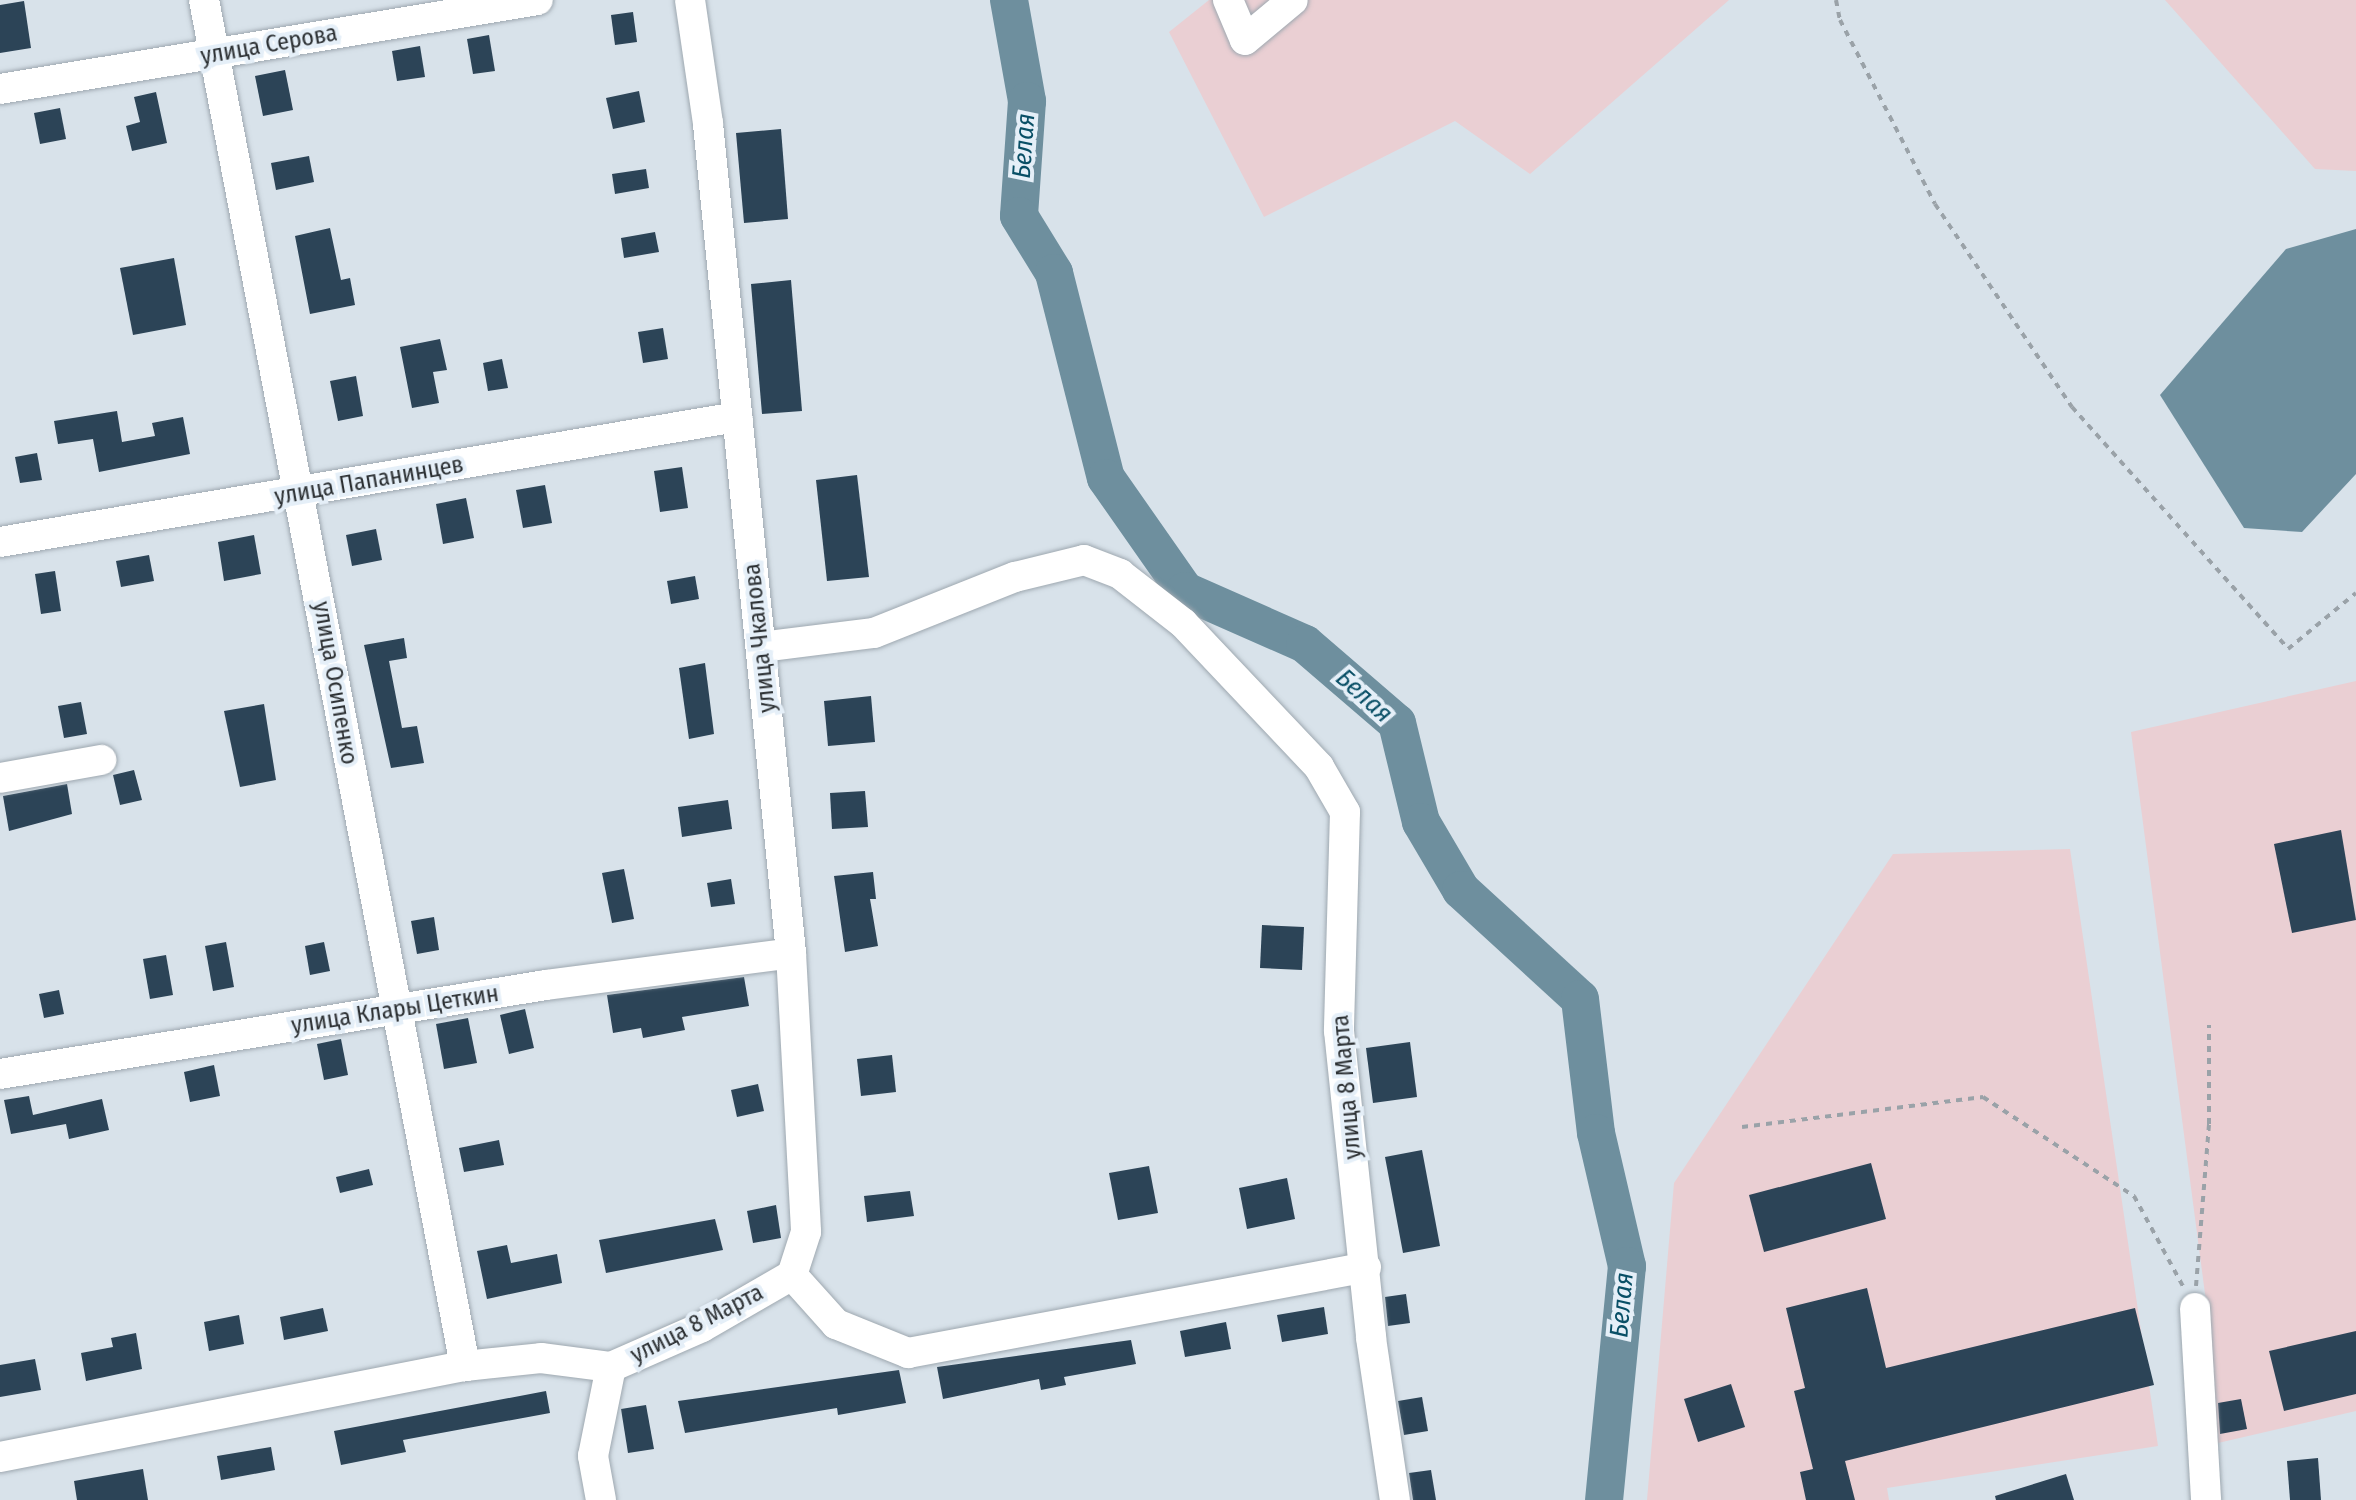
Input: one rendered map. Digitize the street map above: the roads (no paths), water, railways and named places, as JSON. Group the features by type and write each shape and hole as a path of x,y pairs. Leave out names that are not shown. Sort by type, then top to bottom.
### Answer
{"street":[{"name":"улица Осипенко","path":"204,0 302,493 393,1012 465,1366"},
{"name":"улица Серова","path":"0,89 538,0"},
{"name":"улица Чкалова","path":"690,0 708,124 791,953 806,1232 792,1275"},
{"path":"1228,0 1245,40 1293,0"},
{"name":"улица Папанинцев","path":"0,542 737,417"},
{"name":"улица 8 Марта","path":"761,647 874,633 1061,563 1084,560 1120,574 1183,623 1295,737 1335,790 1345,812 1339,1031 1371,1338 1395,1500"},
{"path":"0,778 101,760"},
{"name":"улица Клары Цеткин","path":"0,1074 575,980 791,953"},
{"name":"улица 8 Марта","path":"0,1457 465,1366 541,1358 611,1367 702,1327 792,1275 836,1324 908,1353 1366,1267"},
{"path":"2195,1308 2206,1500"},
{"path":"601,1500 593,1456 611,1367"}],"water":[{"path":"2356,229 2356,474 2302,532 2244,528 2160,395 2286,249"}],"waterway":[{"name":"Белая","path":"1009,0 1027,101 1019,216 1054,273 1106,478 1185,591 1305,644 1397,723 1421,822 1461,890 1580,999 1596,1133 1627,1266 1604,1500"}]}
